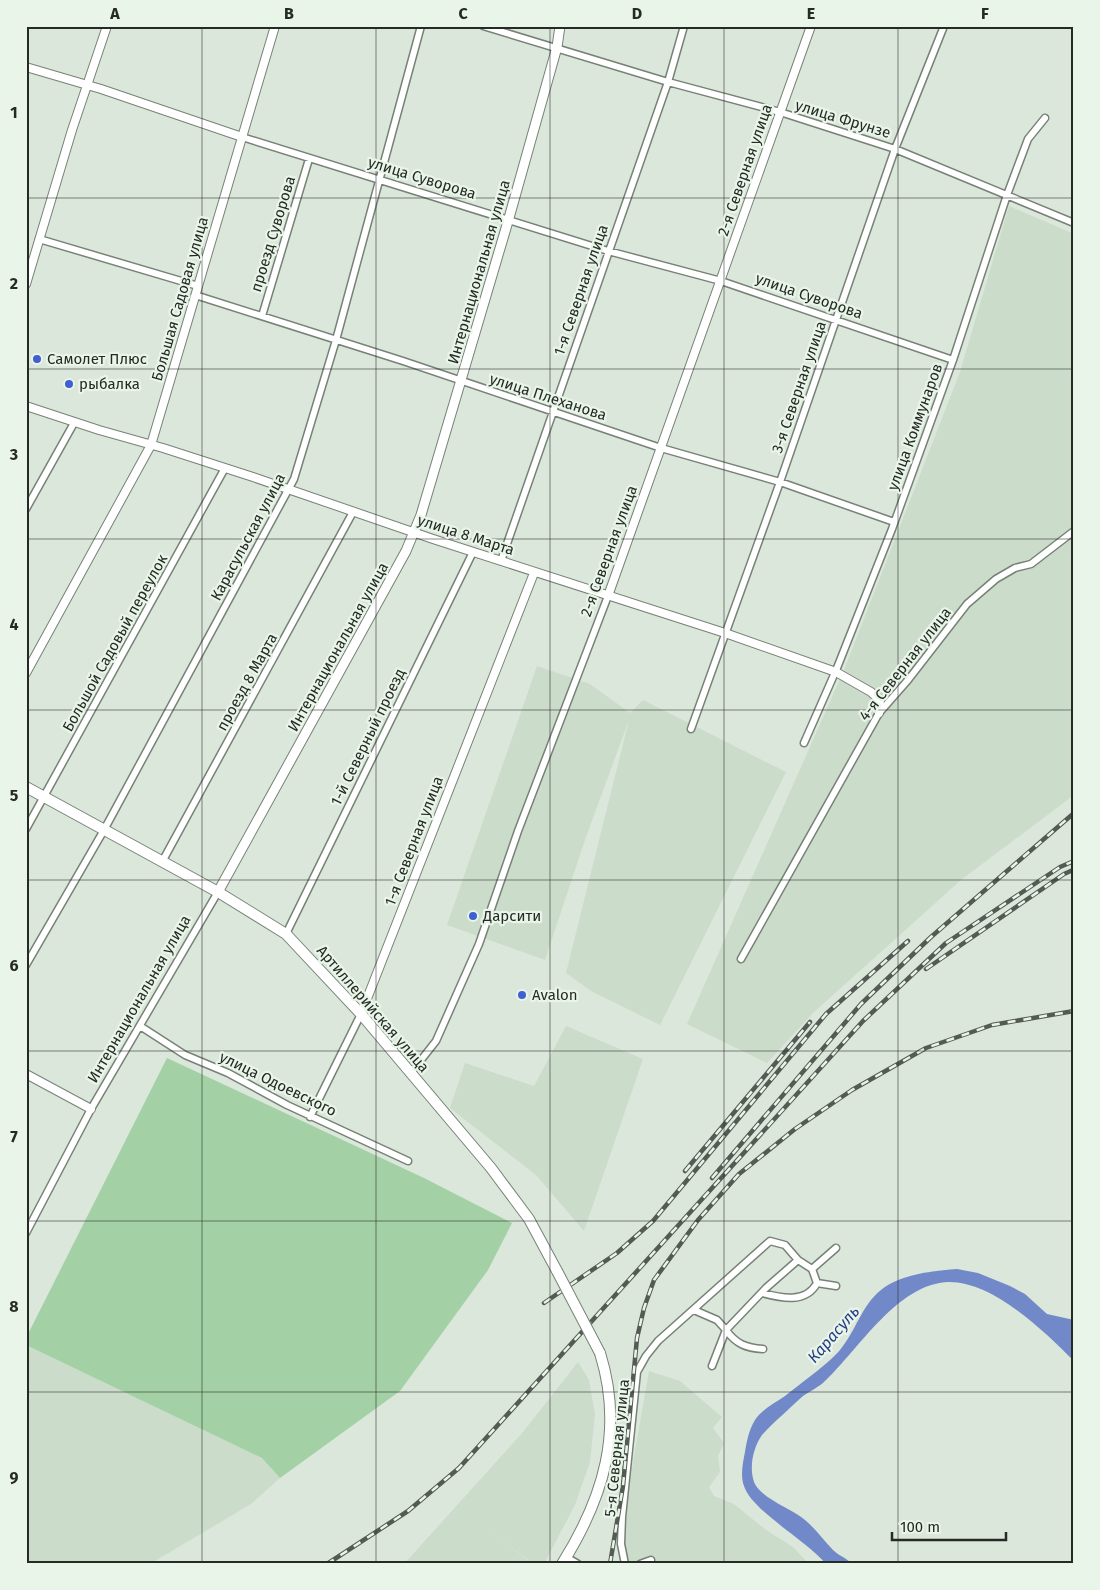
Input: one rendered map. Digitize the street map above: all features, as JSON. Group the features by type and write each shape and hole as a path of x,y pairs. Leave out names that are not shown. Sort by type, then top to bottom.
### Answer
{"main road":[{"name":"Интернациональная улица","path":"218,892 406,551 414,532 461,382 509,218 557,47 560,26"},
{"name":"Артиллерийская улица","path":"26,787 218,892 286,934 361,1014 491,1168 529,1219 600,1353 608,1378 612,1402 608,1454 597,1497 587,1520 564,1560"}],"street":[{"path":"26,284 86,86 107,26"},
{"name":"Большая Садовая улица","path":"26,673 151,445 275,26"},
{"name":"Карасульская улица","path":"26,965 104,830 290,489 336,340 421,26"},
{"name":"улица Фрунзе","path":"483,26 668,82 780,112 895,149 1074,223"},
{"name":"1-я Северная улица","path":"502,561 668,82 684,26"},
{"name":"2-я Северная улица","path":"410,1074 436,1041 479,944 518,831 608,596 811,26"},
{"name":"3-я Северная улица","path":"690,729 780,482 895,149 944,26"},
{"name":"улица Суворова","path":"26,67 101,89 309,159 509,218 608,251 721,281 952,360"},
{"name":"улица Коммунаров","path":"804,743 836,672 894,522 952,360 1007,195 1028,140 1045,118"},
{"name":"проезд Суворова","path":"262,316 309,159"},
{"path":"39,239 198,286"},
{"name":"улица Плеханова","path":"195,295 661,448 780,482 894,522"},
{"name":"улица 8 Марта","path":"26,406 74,423 290,489 473,552 725,633 836,672 871,692 880,700"},
{"path":"26,509 74,423"},
{"name":"Большой Садовый переулок","path":"26,828 225,468"},
{"name":"проезд 8 Марта","path":"162,862 354,512"},
{"name":"4-я Северная улица","path":"741,959 879,713 967,604 996,579 1015,568 1030,564 1074,531"},
{"name":"1-й Северный проезд","path":"286,934 473,552"},
{"name":"1-я Северная улица","path":"310,1116 361,1014 534,572"},
{"path":"879,713 880,700 892,698"},
{"name":"Интернациональная улица","path":"26,1233 91,1109 218,892"},
{"name":"улица Одоевского","path":"140,1026 185,1055 228,1072 310,1116 408,1162"},
{"path":"26,1074 91,1109"},
{"name":"5-я Северная улица","path":"625,1564 622,1544 622,1517 637,1372 658,1340 770,1241 785,1245 798,1260"},
{"path":"812,1269 836,1248"},
{"path":"712,1366 726,1330 762,1293 798,1260 812,1269 817,1283 813,1291 802,1297 789,1299 762,1293"},
{"path":"817,1283 836,1286"},
{"path":"694,1310 717,1320 734,1342 750,1348 763,1349"},
{"path":"564,1560 578,1564"},
{"path":"640,1564 652,1560"}],"shaded area":[{"path":"1009,206 1074,234 1074,795 961,880 813,1013 767,1063 687,1024 844,670 960,372"},
{"path":"537,666 590,684 630,713 643,700 786,772 660,1025 591,991 566,973 629,720 586,837 545,960 447,925"},
{"path":"566,1026 643,1059 584,1231 536,1175 450,1108 465,1063 534,1086"},
{"path":"26,1345 262,1458 280,1478 251,1504 150,1564 26,1564"},
{"path":"578,1362 589,1380 595,1414 590,1462 575,1505 544,1564 534,1564 482,1526 533,1564 404,1564 523,1432"},
{"path":"649,1371 680,1381 722,1417 713,1428 724,1443 718,1456 720,1472 709,1487 714,1496 734,1504 766,1530 793,1547 809,1564 656,1564 651,1556 629,1564 624,1540 629,1485"}],"green space":[{"path":"167,1058 424,1178 512,1223 488,1270 400,1391 280,1478 262,1458 26,1345 26,1338"}],"water":[{"path":"957,1269 978,1273 1010,1286 1025,1294 1047,1314 1074,1320 1074,1338 1072,1339 1074,1342 1074,1361 1017,1310 983,1290 966,1284 949,1282 930,1285 913,1293 896,1305 825,1381 803,1396 762,1435 754,1452 752,1470 757,1488 769,1498 805,1520 833,1550 852,1564 826,1564 806,1545 768,1515 749,1496 744,1486 742,1473 751,1428 755,1420 769,1406 785,1396 835,1356 846,1343 868,1303 881,1290 907,1277 927,1272"}],"railway":[{"path":"712,1178 861,1004 931,937 1074,813"},
{"path":"327,1564 408,1511 459,1468 863,1021 946,943 1060,867 1074,861"},
{"path":"926,969 1064,874 1073,870"},
{"path":"544,1303 617,1253 653,1221 826,1014 908,941"},
{"path":"610,1564 623,1486 637,1338 644,1308 654,1280 698,1220 739,1174 795,1129 852,1090 926,1048 992,1025 1074,1011"},
{"path":"685,1171 810,1022"}],"place":[{"name":"Самолет Плюс","path":"37,359"},
{"name":"рыбалка","path":"69,384"},
{"name":"Дарсити","path":"473,916"},
{"name":"Avalon","path":"522,995"}],"water label":[{"name":"Карасуль","path":"833,1334"}]}
